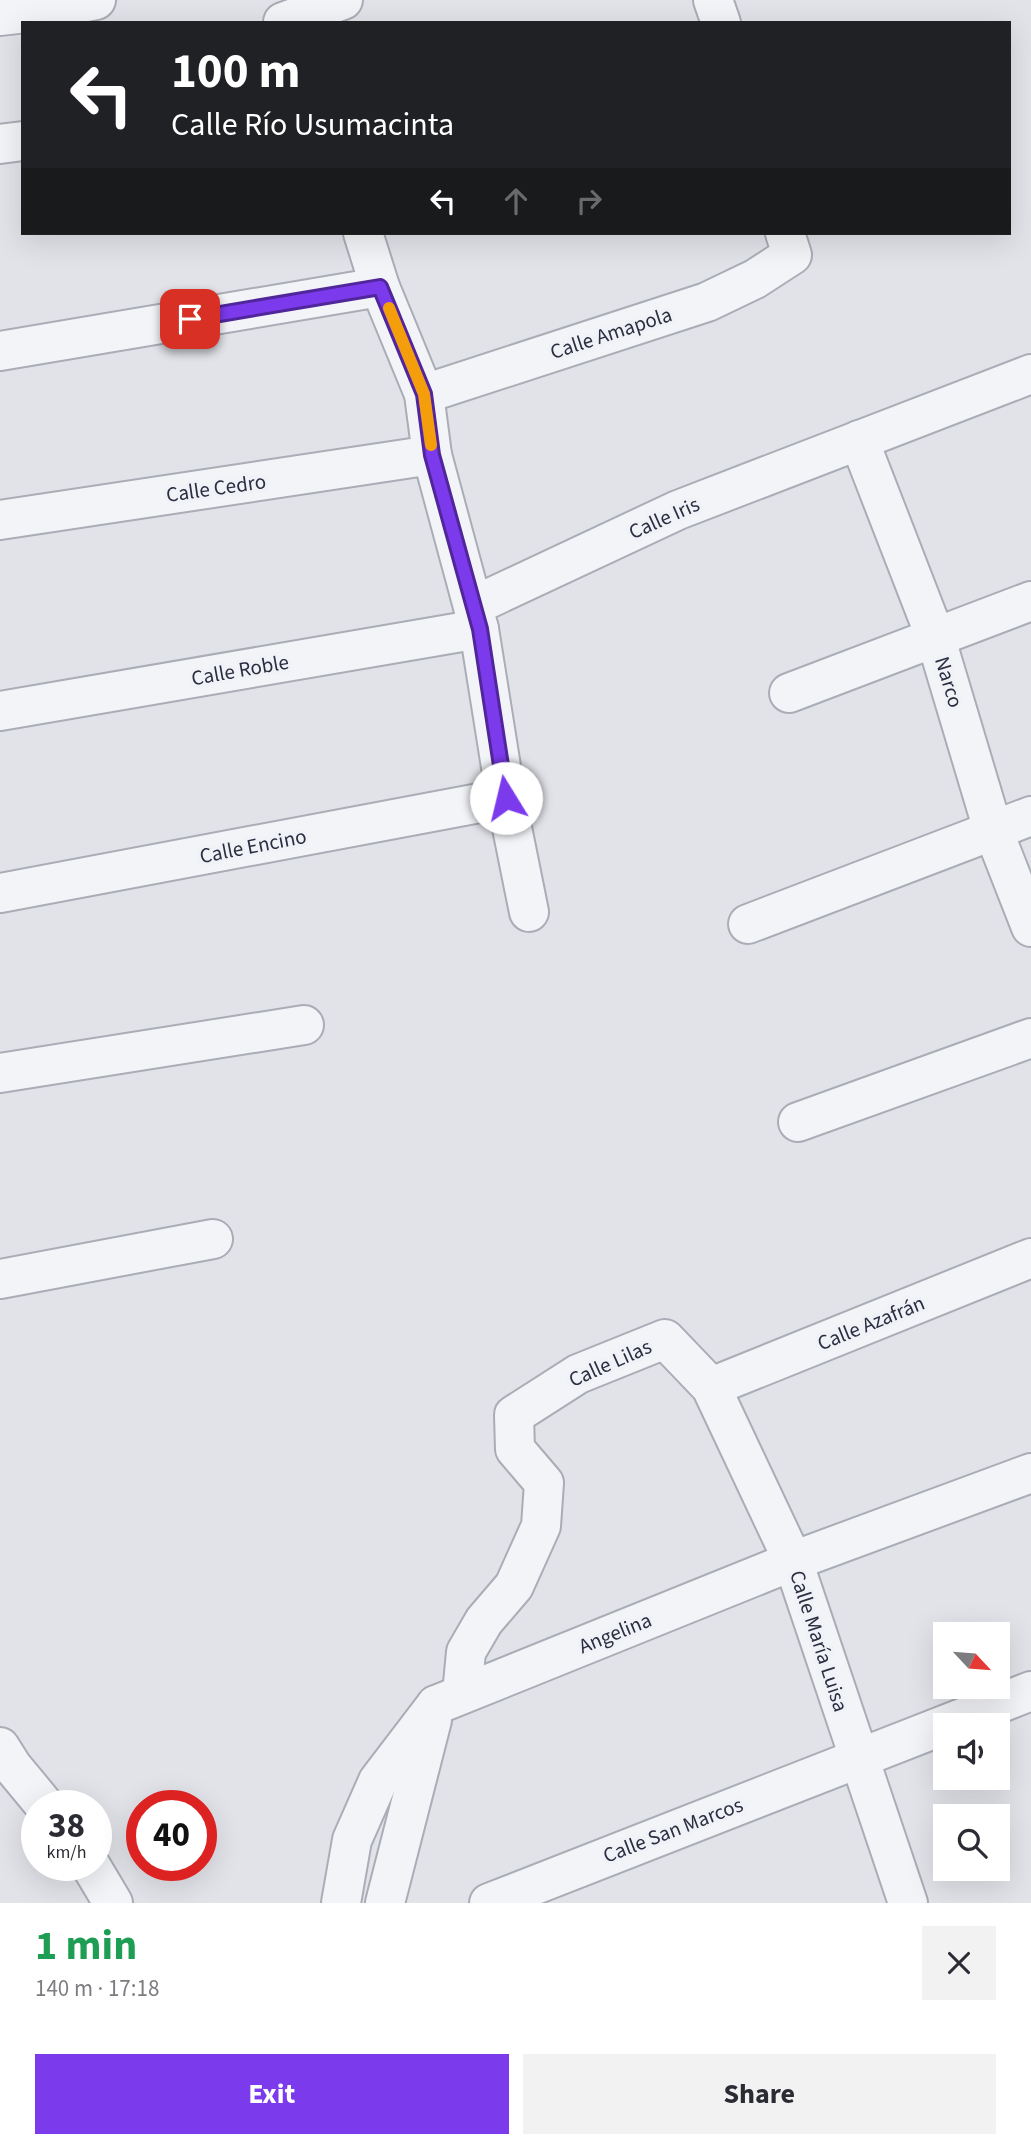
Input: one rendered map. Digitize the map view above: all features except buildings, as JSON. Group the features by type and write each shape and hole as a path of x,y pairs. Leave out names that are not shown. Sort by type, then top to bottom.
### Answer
{"street":[{"path":"23,9 96,0"},
{"path":"275,0 284,21"},
{"path":"287,21 343,0"},
{"path":"713,0 720,21"},
{"path":"0,144 21,141"},
{"path":"364,235 380,287 424,394 432,455 476,617 506,798 529,912"},
{"name":"Calle Amapola","path":"424,394 707,302 755,279 789,244"},
{"path":"0,351 380,287"},
{"name":"Calle Iris","path":"476,617 678,510 1031,374"},
{"name":"Narco","path":"859,440 935,636 993,830 1031,927"},
{"name":"Calle Cedro","path":"0,520 432,455"},
{"path":"789,693 1031,601"},
{"name":"Calle Roble","path":"0,711 476,617"},
{"name":"Calle Encino","path":"0,893 506,798"},
{"path":"748,923 1031,816"},
{"path":"0,1073 304,1025"},
{"path":"798,1122 1031,1038"},
{"path":"0,1279 213,1239"},
{"name":"Calle Azafrán","path":"711,1387 1031,1258"},
{"name":"Calle Lilas","path":"449,1700 466,1652 484,1621 514,1586 541,1525 544,1483 515,1449 514,1415 578,1374 665,1339 711,1387"},
{"name":"Calle María Luisa","path":"711,1387 793,1561 908,1903"},
{"name":"Angelina","path":"449,1700 793,1561 1031,1473"},
{"name":"Calle San Marcos","path":"489,1903 1031,1691"},
{"path":"341,1903 352,1840 378,1781 449,1700"},
{"path":"385,1903 449,1700"},
{"path":"0,1747 32,1790"},
{"path":"100,1881 113,1903"}],"slow traffic":[{"path":"389,308 424,394 431,445"}],"route":[{"path":"190,319 380,287 424,394 432,455 480,629 506,798"}]}
